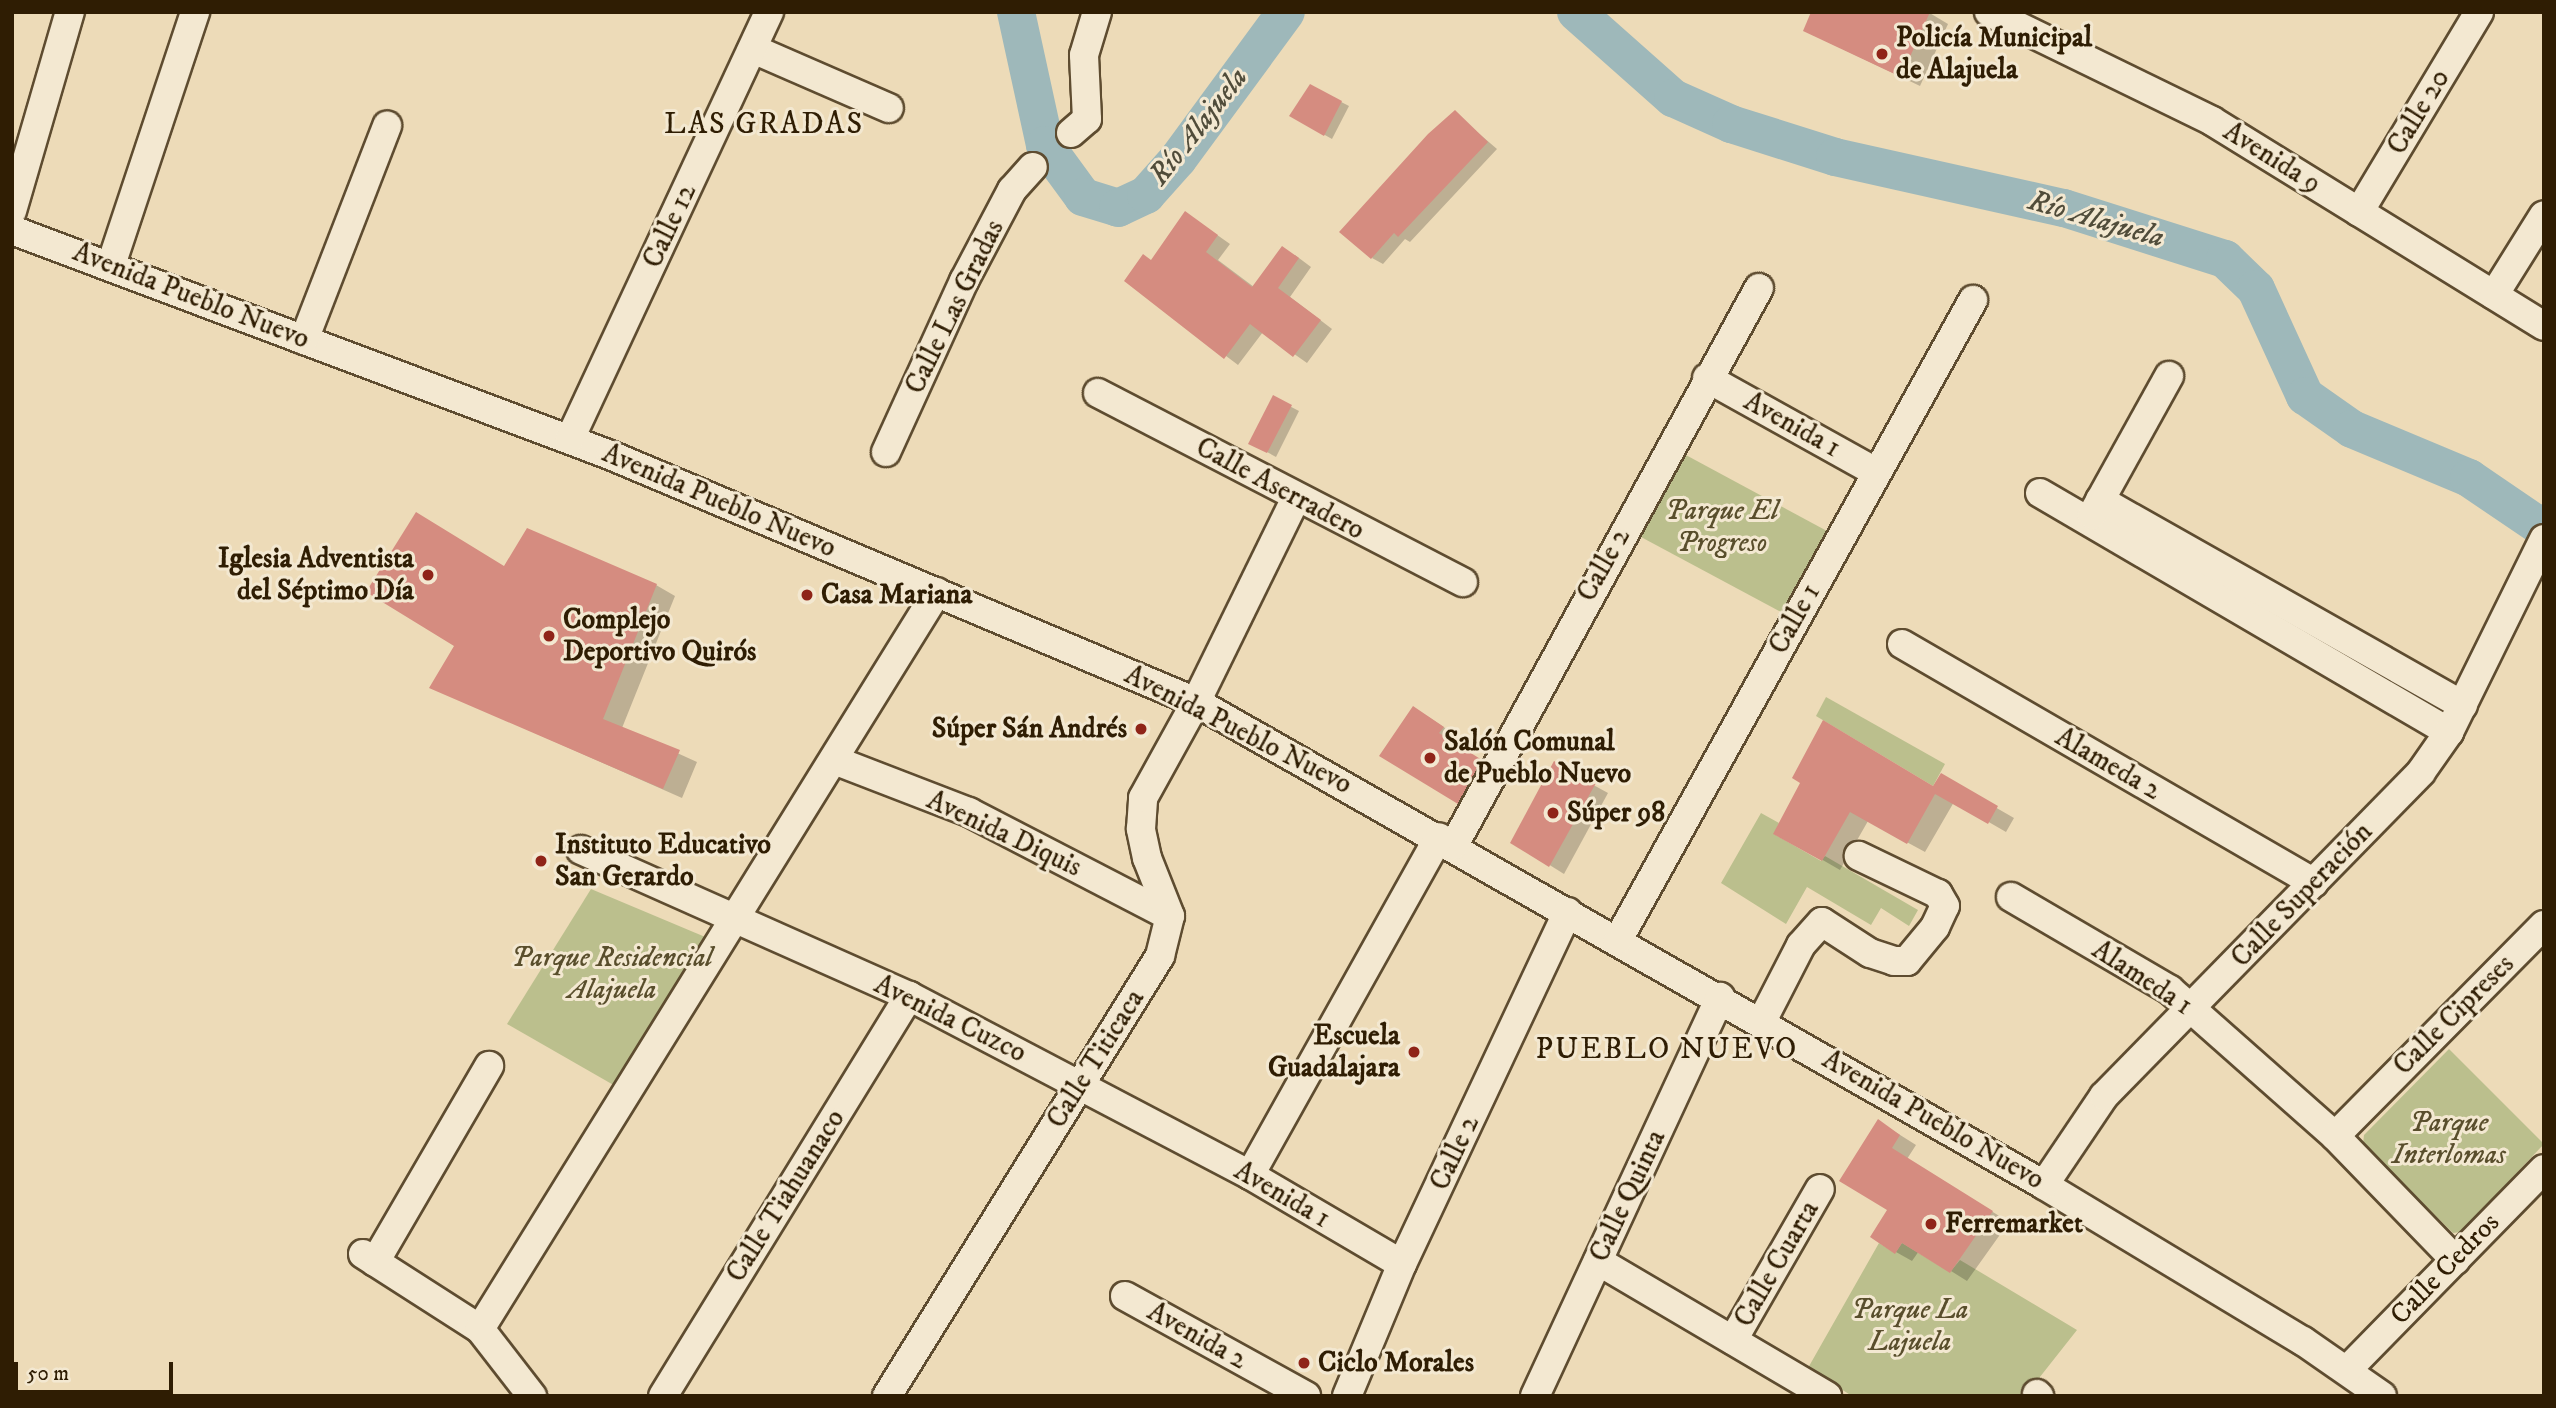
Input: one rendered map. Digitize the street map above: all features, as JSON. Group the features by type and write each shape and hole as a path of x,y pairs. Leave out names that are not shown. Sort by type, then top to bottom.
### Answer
{"street":[{"path":"12,211 69,12"},
{"path":"111,265 194,12"},
{"name":"Calle 12","path":"570,439 769,12"},
{"path":"1079,126 1084,55 1097,12"},
{"name":"Avenida 9","path":"1989,12 2212,121 2544,326"},
{"name":"Calle 20","path":"2359,212 2479,12"},
{"path":"753,49 889,108"},
{"path":"304,340 387,126"},
{"name":"Calle Las Gradas","path":"886,452 964,281 1012,190 1033,167"},
{"path":"2494,295 2544,215"},
{"name":"Avenida Pueblo Nuevo","path":"12,230 570,439 1196,702 1720,997 2044,1185 2347,1370 2382,1396"},
{"name":"Calle 2","path":"1446,841 1759,288"},
{"name":"Calle 1","path":"1618,940 1973,300"},
{"path":"2094,510 2169,376"},
{"name":"Avenida 1","path":"1707,377 1876,472"},
{"name":"Calle Aserradero","path":"1098,393 1296,498 1463,582"},
{"path":"2040,493 2094,510 2463,705"},
{"path":"1170,916 1147,858 1141,829 1143,798 1196,702 1296,498"},
{"path":"2094,510 2449,732"},
{"name":"Calle Superación","path":"2044,1185 2089,1114 2421,772 2449,732 2544,539"},
{"path":"480,1329 937,592"},
{"name":"Alameda 2","path":"1902,644 2314,883"},
{"name":"Avenida Diquis","path":"834,760 969,812 1170,916"},
{"path":"1250,1175 1446,841"},
{"name":"Avenida Cuzco","path":"581,850 909,996 1161,1128"},
{"path":"1762,1021 1801,945 1822,922 1870,953 1894,961 1908,961 1935,927 1945,906 1938,894 1859,856"},
{"name":"Alameda 1","path":"2011,897 2170,990 2191,1007 2266,1071 2335,1136 2455,1260"},
{"name":"Calle 2","path":"1347,1396 1402,1264 1568,912"},
{"name":"Calle Titicaca","path":"887,1396 1160,956 1170,916"},
{"name":"Calle Cipreses","path":"2335,1136 2544,925"},
{"name":"Calle Tiahuanaco","path":"663,1396 909,996"},
{"name":"Calle Quinta","path":"1535,1396 1720,997"},
{"path":"489,1066 369,1258 480,1329 532,1396"},
{"name":"Avenida 1","path":"1161,1128 1250,1175 1402,1264"},
{"name":"Calle Cedros","path":"2347,1370 2544,1169"},
{"name":"Calle Cuarta","path":"1733,1340 1820,1189"},
{"path":"1598,1261 1827,1396"},
{"name":"Avenida 2","path":"1125,1296 1306,1396"}],"green space":[{"name":"Parque El Progreso","path":"1684,454 1827,531 1783,613 1641,537"},
{"path":"1826,697 1945,764 1933,786 1816,716"},
{"path":"1761,813 1779,823 1774,834 1821,861 1825,856 1918,910 1909,926 1881,908 1871,925 1807,887 1786,924 1721,883"},
{"name":"Parque Residencial Alajuela","path":"591,889 710,939 617,1087 507,1024"},
{"name":"Parque Interlomas","path":"2449,1049 2544,1144 2461,1232 2453,1233 2363,1144 2364,1135"},
{"name":"Parque La Lajuela","path":"1879,1243 1895,1253 1902,1243 1950,1272 1960,1260 2077,1330 2025,1396 1852,1396 1808,1368"}],"building":[{"name":"Policía Municipal de Alajuela","path":"1811,12 1930,12 1901,77 1803,31"},
{"path":"1310,84 1342,101 1324,136 1289,116"},
{"path":"1455,110 1488,142 1398,237 1394,233 1371,259 1339,232 1428,134"},
{"path":"1185,211 1218,235 1206,252 1252,287 1282,246 1299,258 1278,288 1321,320 1293,357 1250,324 1224,359 1124,281 1143,254 1151,260"},
{"path":"1273,395 1292,405 1267,453 1248,444"},
{"name":"Complejo Deportivo Quirós","path":"416,512 504,566 527,528 657,584 603,719 680,750 663,789 429,688 454,646 366,592"},
{"name":"Salón Comunal de Pueblo Nuevo","path":"1413,706 1444,727 1439,733 1482,760 1458,804 1379,756"},
{"path":"1823,720 1933,786 1941,773 1998,806 1988,824 1935,794 1907,844 1850,812 1822,861 1773,834 1800,783 1792,778"},
{"name":"Súper 98","path":"1554,761 1596,783 1549,867 1510,843"},
{"name":"Ferremarket","path":"1878,1119 1900,1135 1892,1148 1993,1211 1950,1273 1902,1243 1895,1254 1870,1237 1887,1210 1839,1181"}],"waterway":[{"name":"Río Alajuela","path":"1016,12 1045,145 1083,197 1118,208 1146,195 1178,159 1286,12"},
{"name":"Río Alajuela","path":"1576,12 1673,98 1731,124 1835,157 2064,208 2225,259 2256,289 2305,396 2352,429 2469,478 2544,529"}],"place":[{"name":"Policía Municipal de Alajuela","path":"1882,54"},
{"name":"Iglesia Adventista del Séptimo Día","path":"428,575"},
{"name":"Casa Mariana","path":"807,595"},
{"name":"Complejo Deportivo Quirós","path":"549,636"},
{"name":"Súper Sán Andrés","path":"1141,729"},
{"name":"Salón Comunal de Pueblo Nuevo","path":"1430,758"},
{"name":"Súper 98","path":"1553,813"},
{"name":"Instituto Educativo San Gerardo","path":"541,861"},
{"name":"Escuela Guadalajara","path":"1414,1052"},
{"name":"Ferremarket","path":"1931,1224"},
{"name":"Ciclo Morales","path":"1304,1363"}],"district":[{"name":"LAS GRADAS","path":"764,125"},
{"name":"PUEBLO NUEVO","path":"1667,1050"}]}
